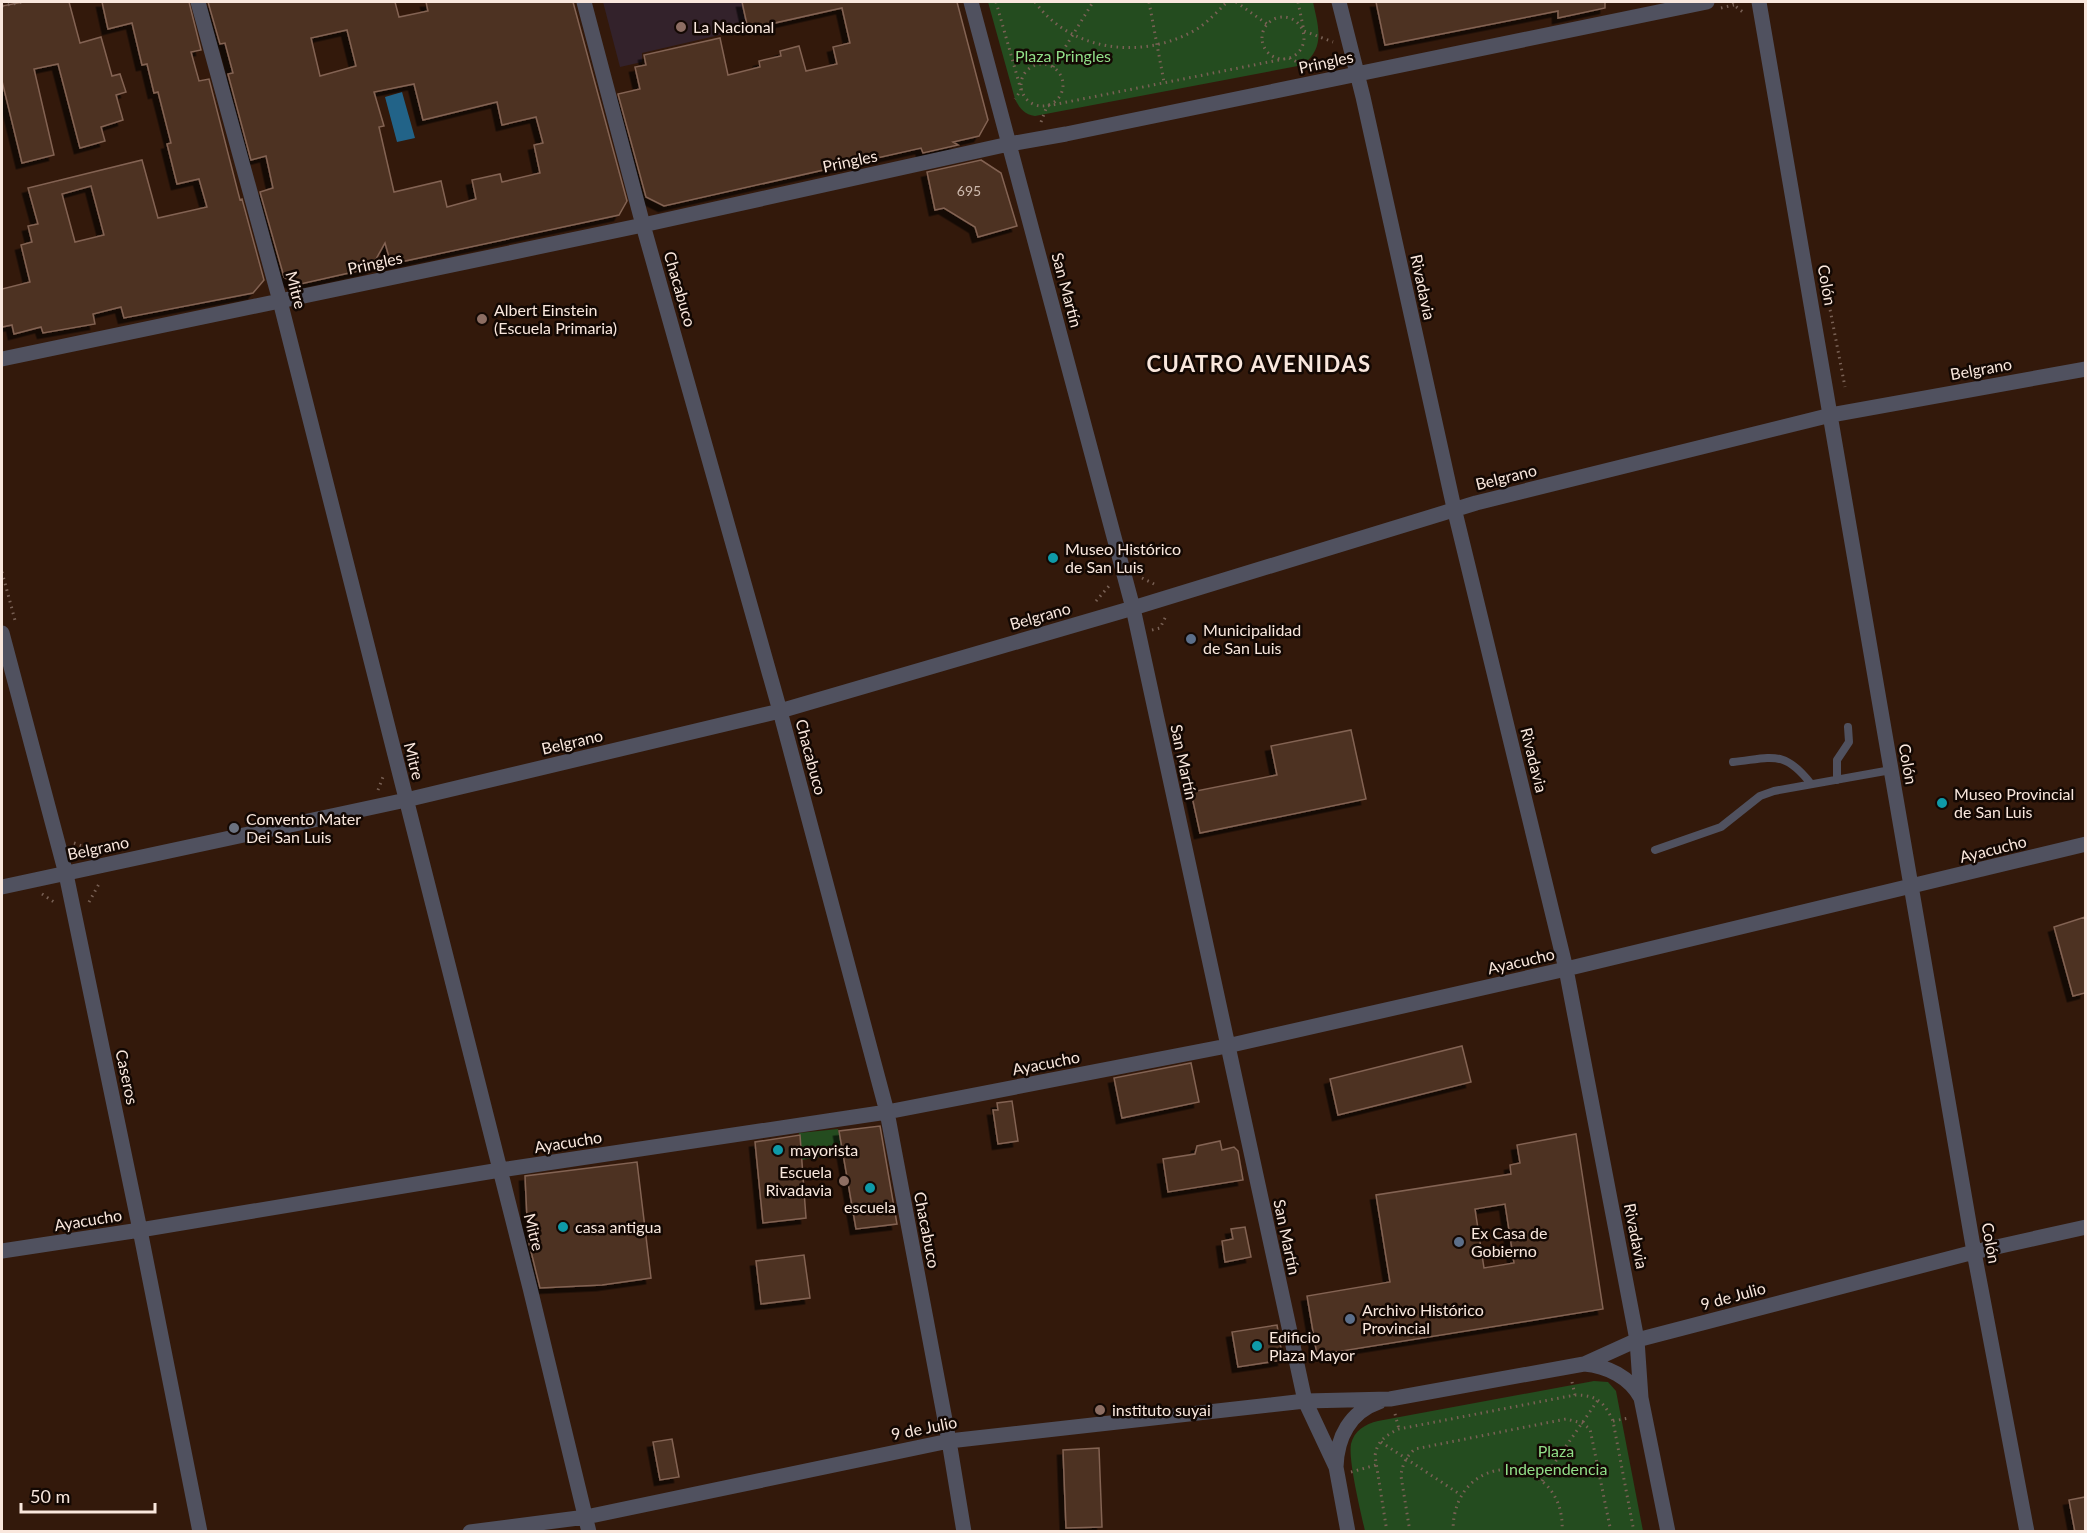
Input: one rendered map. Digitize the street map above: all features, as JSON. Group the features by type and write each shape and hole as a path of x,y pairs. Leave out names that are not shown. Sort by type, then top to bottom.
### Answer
{"street":[{"name":"Mitre","path":"198,2 280,301 588,1524"},
{"name":"Chacabuco","path":"584,2 643,225 780,711 886,1112 949,1441 964,1532"},
{"name":"San Martín","path":"971,2 1133,608 1305,1401 1337,1471 1348,1532"},
{"name":"Rivadavia","path":"1339,2 1358,74 1454,508 1566,969 1637,1340 1641,1398 1668,1532"},
{"name":"Pringles","path":"2,359 643,225 1009,144 1707,2"},
{"name":"Colón","path":"1759,2 1974,1252 2027,1532"},
{"name":"Belgrano","path":"2,887 406,800 780,711 1133,608 1454,508 1831,415 2085,369"},
{"name":"Caseros","path":"2,633 66,874 200,1532"},
{"name":"Ayacucho","path":"2,1251 500,1170 886,1112 1227,1046 1911,888 2085,844"},
{"name":"9 de Julio","path":"470,1532 588,1524 949,1441 1305,1401 1390,1399 1584,1364 1637,1340 1974,1252 2085,1227"},
{"path":"1584,1364 1602,1367 1618,1374 1634,1387 1641,1398"},
{"name":"9 de Julio","path":"1337,1471 1338,1444 1352,1419 1370,1406 1390,1399"}],"lane":[{"path":"1837,780 1837,760 1849,742 1848,727"},
{"path":"1733,762 1775,757 1783,759 1800,770 1811,784"},
{"path":"1655,850 1721,827 1760,796 1774,791 1891,770"}],"path":[{"path":"2,6 23,2"},
{"path":"996,2 1021,90 1028,102 1047,106 1295,56 1303,45 1304,31 1298,2"},
{"path":"1035,2 1052,19 1073,34 1103,45 1122,48 1157,46 1180,38 1199,28 1227,2"},
{"path":"1053,67 1093,2"},
{"path":"1149,2 1164,83"},
{"path":"1236,2 1267,24"},
{"path":"1289,58 1275,58 1265,49 1262,36 1267,24 1273,19 1288,17 1304,31"},
{"path":"1021,90 1022,77 1032,67 1039,64 1053,67 1062,78 1063,86 1058,99 1047,106"},
{"path":"1387,1532 1376,1465 1376,1449 1386,1435 1399,1429 1575,1395 1587,1395 1606,1407 1613,1421 1634,1532"},
{"path":"1542,1481 1598,1400"},
{"path":"1410,1532 1401,1468 1406,1458 1415,1449 1566,1419 1582,1422 1590,1429 1611,1532"},
{"path":"1381,1442 1461,1495"},
{"path":"1337,1471 1376,1465"},
{"path":"1453,1532 1453,1516 1461,1495 1468,1485 1482,1474 1497,1469 1517,1469 1533,1474 1547,1485 1557,1499 1563,1517 1562,1532"}],"shaded area":[{"name":"La Nacional","path":"603,2 863,2 642,53 642,62 620,67"}],"green space":[{"name":"Plaza Pringles","path":"988,2 1313,2 1319,36 1315,51 1303,65 1035,116 1023,110 1015,99"},
{"path":"838,1129 843,1153 802,1160 799,1133"},
{"name":"Plaza Independencia","path":"1594,1381 1608,1382 1616,1391 1643,1531 1365,1531 1355,1487 1351,1444 1357,1432 1365,1426 1378,1421"}],"water":[{"path":"402,92 415,138 397,142 385,97"}],"building":[{"path":"23,2 69,2 80,43 101,37 112,76 120,74 126,92 116,95 123,120 101,127 105,141 80,148 58,64 34,69 54,155 22,163 2,81 2,6"},
{"path":"102,2 189,2 201,50 191,52 199,81 209,79 240,200 242,199 264,280 253,293 124,318 121,307 93,314 95,324 43,333 41,327 14,334 12,325 2,327 2,289 30,282 21,245 32,242 28,226 38,224 28,188 142,160 158,218 207,207 199,179 177,184 167,144 171,143 158,92 154,93 147,64 142,65 132,23 108,29","holes":["91,186 104,235 75,242 62,194"]},
{"path":"208,2 395,2 399,17 428,11 426,2 573,2 627,201 619,215 391,264 385,243 371,268 296,285 284,277 260,192 273,188 266,156 251,160 228,74 233,73 225,43 220,44","holes":["347,30 356,66 320,76 311,38","414,84 423,120 497,102 502,125 536,117 543,143 534,145 540,173 502,182 500,174 472,180 476,199 447,207 441,181 394,192 379,127 384,126 374,92"]},
{"path":"742,2 957,2 988,120 979,136 953,142 958,145 923,153 921,148 664,206 646,197 618,94 640,89 635,67 646,65 644,55 720,38 728,75 760,67 759,61 781,56 780,51 799,46 806,71 837,64 833,47 850,43 842,8 748,29"},
{"path":"1376,2 1605,2 1605,8 1558,18 1558,11 1385,45"},
{"path":"981,160 1001,173 1017,226 978,237 975,227 944,208 935,210 927,172"},
{"path":"1351,730 1366,799 1200,833 1191,792 1277,775 1271,746"},
{"path":"2085,917 2085,993 2073,996 2054,927"},
{"path":"1462,1046 1471,1082 1338,1115 1330,1079"},
{"path":"1191,1063 1199,1102 1122,1118 1114,1078"},
{"path":"1012,1101 1018,1141 998,1144 993,1110 998,1110 997,1103"},
{"name":"escuela","path":"880,1126 897,1224 856,1229 839,1131"},
{"name":"Ex Casa de Gobierno","path":"1576,1134 1603,1309 1317,1355 1307,1296 1390,1282 1376,1195 1511,1174 1510,1165 1520,1163 1517,1145","holes":["1505,1204 1514,1263 1484,1268 1475,1209"]},
{"path":"800,1135 806,1218 763,1223 755,1142"},
{"path":"1220,1141 1222,1150 1234,1147 1238,1151 1243,1180 1168,1192 1163,1159 1195,1154 1197,1146"},
{"name":"casa antigua","path":"637,1162 651,1278 602,1285 540,1288 528,1239 525,1176"},
{"path":"1245,1227 1251,1257 1225,1262 1222,1241 1233,1239 1231,1229"},
{"path":"804,1255 810,1298 761,1304 756,1261"},
{"name":"Edificio Plaza Mayor","path":"1277,1325 1283,1360 1238,1367 1232,1332"},
{"path":"672,1439 679,1477 660,1480 653,1442"},
{"path":"1099,1448 1102,1527 1066,1528 1063,1450"},
{"path":"2085,1497 2085,1532 2075,1532 2069,1500"}],"place":[{"name":"La Nacional","path":"681,27"},
{"name":"Albert Einstein (Escuela Primaria)","path":"482,319"},
{"name":"Museo Histórico de San Luis","path":"1053,558"},
{"name":"Municipalidad de San Luis","path":"1191,639"},
{"name":"Museo Provincial de San Luis","path":"1942,803"},
{"name":"Convento Mater Dei San Luis","path":"234,828"},
{"name":"mayorista","path":"778,1150"},
{"name":"Escuela Rivadavia","path":"844,1181"},
{"name":"escuela","path":"870,1188"},
{"name":"casa antigua","path":"563,1227"},
{"name":"Ex Casa de Gobierno","path":"1459,1242"},
{"name":"Archivo Histórico Provincial","path":"1350,1319"},
{"name":"Edificio Plaza Mayor","path":"1257,1346"},
{"name":"instituto suyai","path":"1100,1410"}],"district":[{"name":"CUATRO AVENIDAS","path":"1259,364"}]}
